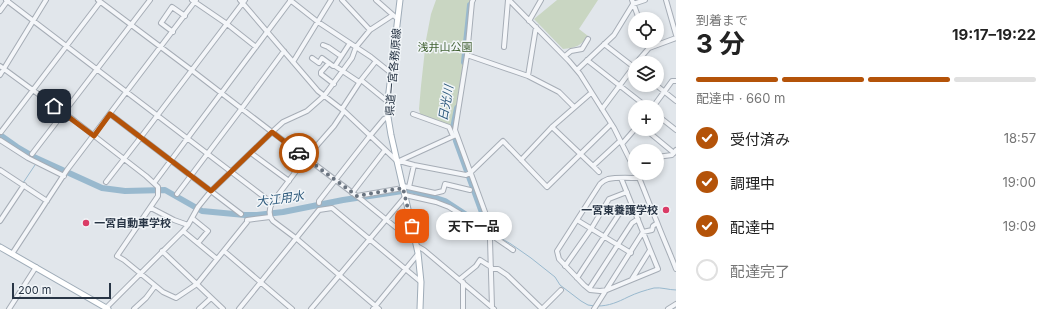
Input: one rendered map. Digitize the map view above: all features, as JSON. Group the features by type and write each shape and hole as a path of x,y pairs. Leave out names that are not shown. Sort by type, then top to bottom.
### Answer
{"main road":[{"name":"県道一宮各務原線","path":"400,0 388,102 388,117 397,162 416,240 420,282 420,309"},
{"path":"0,247 106,308"}],"street":[{"path":"0,11 7,0 272,203"},
{"path":"0,75 2,67 46,0"},
{"path":"1,132 101,2 107,0"},
{"path":"32,154 98,70 150,0"},
{"path":"154,183 268,32 290,0 318,22 356,47 391,73"},
{"path":"293,62 331,0"},
{"path":"342,0 370,30"},
{"path":"376,0 398,19"},
{"path":"455,135 467,55 472,2 474,0"},
{"path":"508,0 565,56 577,70 592,92 628,154"},
{"path":"504,47 508,0"},
{"path":"529,21 541,0"},
{"path":"577,70 614,35 633,2 644,0"},
{"path":"666,0 676,35"},
{"path":"12,254 66,173 185,16 194,1 256,47"},
{"path":"106,182 158,116 242,1 313,85 324,96 343,110 397,162 466,175 470,173 503,141 547,187 611,124"},
{"path":"101,2 352,192 404,234 416,240"},
{"path":"633,2 637,12"},
{"path":"173,32 161,23 168,12 172,7 185,16"},
{"path":"106,308 183,231 211,191 283,122 307,111 324,96 352,58 356,47 370,30 393,15"},
{"path":"528,76 536,27"},
{"path":"664,42 676,38"},
{"path":"565,56 570,51 582,49 588,39"},
{"path":"335,66 350,43"},
{"path":"604,44 628,61"},
{"path":"323,45 341,56"},
{"path":"643,56 649,48"},
{"path":"177,194 284,51"},
{"path":"467,55 528,76 559,92 574,108"},
{"path":"312,58 319,63 322,58 342,72 360,81 388,102"},
{"path":"587,60 638,100"},
{"path":"376,61 360,81 334,126 306,158 272,203 269,209 270,215 272,221 340,275 376,308 418,254"},
{"path":"329,63 321,74 334,84"},
{"path":"2,67 94,136 154,183 158,188 158,196 117,256 163,292 176,298 197,284 247,222 247,220 270,215"},
{"path":"601,107 628,75"},
{"path":"659,100 672,81 676,81"},
{"path":"521,160 552,127 592,92"},
{"path":"665,92 676,101"},
{"path":"110,114 241,214"},
{"path":"414,114 449,127 455,135 489,223"},
{"path":"319,203 319,201 370,136 384,119 388,117"},
{"path":"664,121 676,130"},
{"path":"552,127 599,172"},
{"path":"397,162 455,135"},
{"path":"593,166 628,136"},
{"path":"655,136 675,151 672,155 664,156"},
{"path":"0,140 28,158 66,173"},
{"path":"352,192 385,150"},
{"path":"252,153 289,181"},
{"path":"311,309 386,219 409,187 414,164"},
{"path":"0,170 47,201"},
{"path":"621,178 658,269 606,290 600,291 589,289 565,266 559,259 557,252 600,184 608,179 621,178 628,178"},
{"path":"640,180 676,269"},
{"path":"409,187 435,193 443,191 445,184 470,190"},
{"path":"0,221 24,186"},
{"path":"357,196 404,192 436,202 459,213 513,250"},
{"path":"565,266 591,229 609,199 627,192"},
{"path":"577,278 621,211 632,205"},
{"path":"150,208 188,225"},
{"path":"239,309 319,210 332,208 420,282"},
{"path":"192,218 208,231 198,243"},
{"path":"589,289 632,223 638,219"},
{"path":"577,220 631,253"},
{"path":"652,230 653,226 657,223"},
{"path":"594,309 643,232 652,230 661,232"},
{"path":"183,231 217,259"},
{"path":"490,240 493,308"},
{"path":"417,246 462,281 493,308"},
{"path":"632,280 650,250"},
{"path":"162,251 223,309"},
{"path":"224,251 292,309"},
{"path":"463,309 462,281 480,260 491,268 498,269 507,275 542,309 561,290"},
{"path":"9,309 36,267"},
{"path":"134,309 156,286"},
{"path":"200,309 211,298"},
{"path":"668,309 676,304"}],"green space":[{"name":"浅井山公園","path":"436,0 470,0 461,83 452,126 420,114 419,109 426,40 431,14"},
{"path":"557,0 598,0 579,29 588,36 577,46 563,49 534,19"}],"waterway":[{"name":"日光川","path":"464,62 470,5"},
{"name":"日光川","path":"457,108 453,128 456,141 488,229"},
{"name":"大江用水","path":"0,135 36,158 102,188 125,191 165,190 202,211 257,215 283,212 343,200 409,190 445,201 497,235"},
{"path":"23,183 35,165"},
{"path":"497,236 531,258 555,277 560,285 581,301 588,305 595,306"},
{"path":"598,306 613,303 654,288 676,290"}],"way so far":[{"path":"299,153 357,196 403,188 412,226"}],"place":[{"name":"一宮東養護学校","path":"666,210"},
{"name":"一宮自動車学校","path":"86,223"},
{"name":"天下一品","path":"412,226"}],"route":[{"path":"54,106 94,136 110,114 211,191 272,132 299,153"}]}
